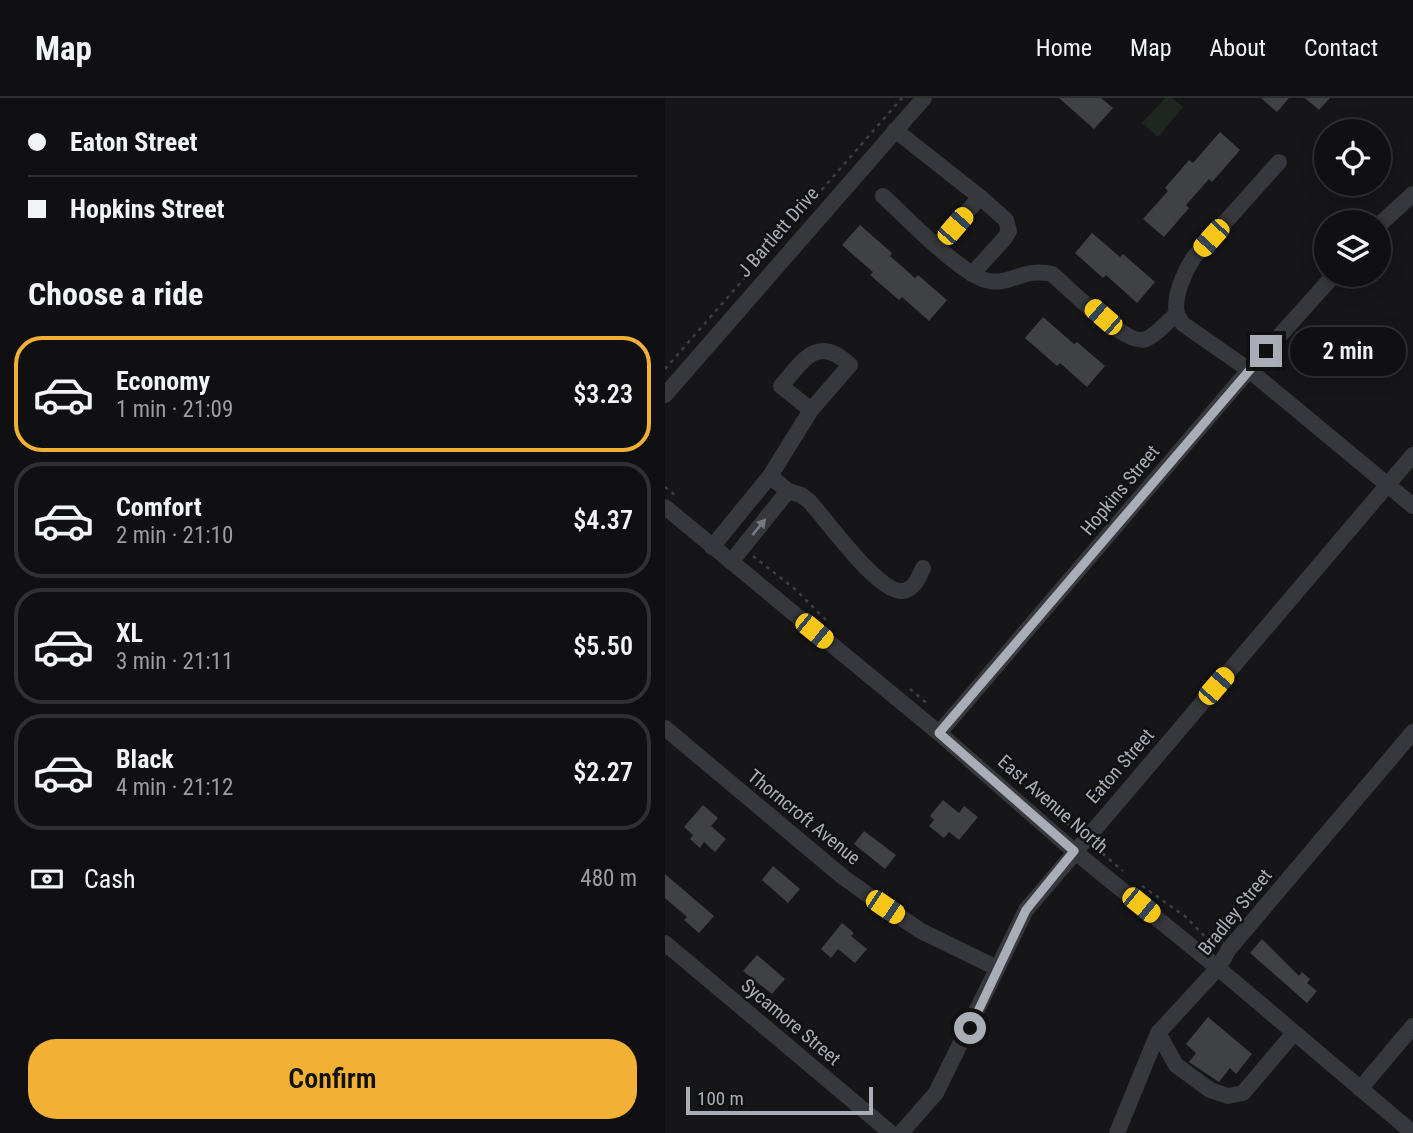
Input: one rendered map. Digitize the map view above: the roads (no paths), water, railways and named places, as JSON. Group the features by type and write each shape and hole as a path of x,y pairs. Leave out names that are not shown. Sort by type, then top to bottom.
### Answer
{"street":[{"name":"J Bartlett Drive","path":"665,395 924,98"},
{"path":"895,130 1006,220 1009,231 1004,239 972,274"},
{"path":"1279,163 1194,257 1185,271 1177,299 1177,314 1183,324 1249,370 1413,506"},
{"path":"1391,214 1413,194"},
{"path":"883,196 938,246 972,274 986,281 1000,282 1030,272 1052,274 1122,334 1138,340 1148,339 1177,314"},
{"path":"938,246 980,197"},
{"name":"Hopkins Street","path":"939,733 1323,287"},
{"path":"712,547 770,476 811,410"},
{"name":"Eaton Street","path":"901,1133 936,1093 1026,910 1413,455"},
{"path":"770,476 788,491 809,501 868,570 893,589 908,589 923,568"},
{"path":"731,562 788,491"},
{"name":"East Avenue North","path":"665,507 939,733 1074,851 1218,968 1413,1133"},
{"name":"Thorncroft Avenue","path":"665,728 864,892 921,931 997,968"},
{"name":"Bradley Street","path":"1117,1133 1158,1034 1218,968 1229,949 1413,732"},
{"name":"Sycamore Street","path":"665,943 891,1133"},
{"path":"1360,1089 1413,1026"},
{"path":"1158,1034 1176,1065 1210,1090 1228,1096 1243,1093 1294,1033"}]}
